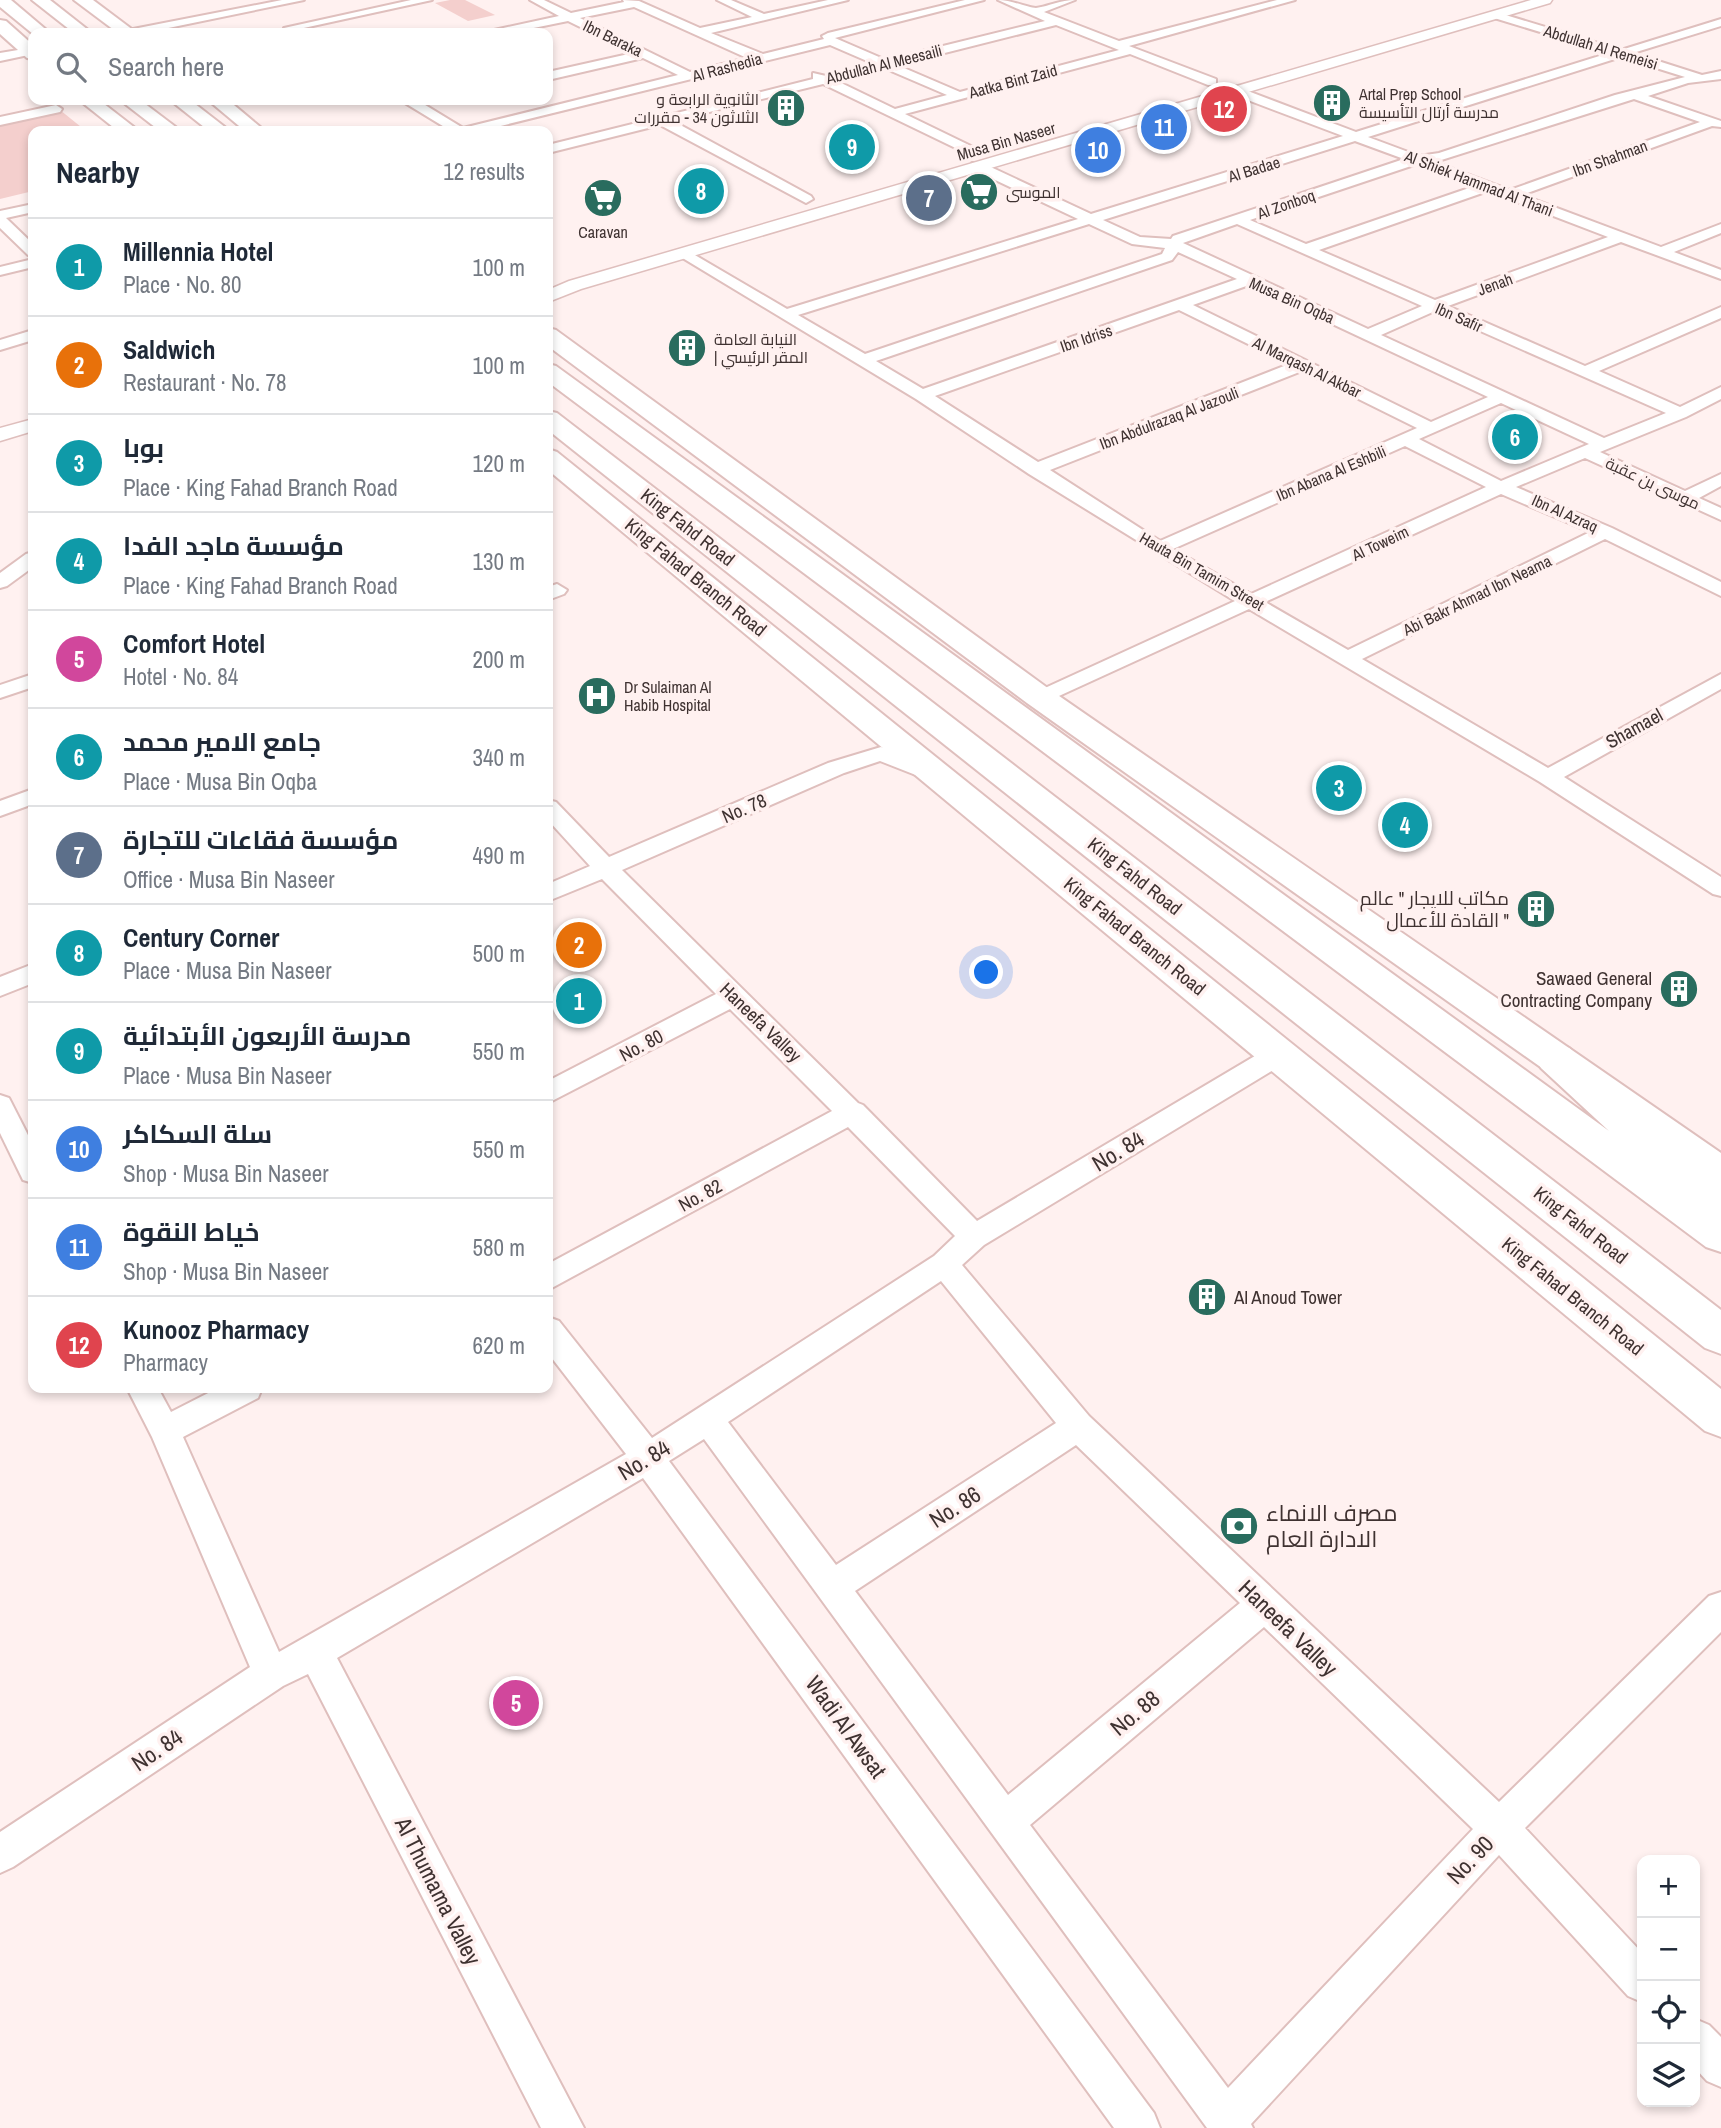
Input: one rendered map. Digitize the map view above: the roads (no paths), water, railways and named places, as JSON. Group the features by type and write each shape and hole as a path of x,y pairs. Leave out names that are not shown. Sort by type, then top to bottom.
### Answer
{"main road":[{"path":"1,0 36,28"},
{"path":"40,0 77,28"},
{"path":"82,0 122,28"},
{"path":"0,25 28,50"},
{"path":"95,105 123,126"},
{"path":"121,105 145,126"},
{"path":"136,105 165,126"},
{"path":"185,105 214,126"},
{"path":"212,105 249,126"},
{"path":"223,105 249,126"},
{"path":"553,339 1041,697 1721,1174"},
{"path":"553,376 1721,1235"},
{"name":"King Fahd Road","path":"553,422 1721,1335"},
{"name":"King Fahad Branch Road","path":"553,461 1721,1417"},
{"path":"1555,1058 1721,1210"}],"street":[{"path":"242,0 292,28"},
{"path":"155,28 299,0"},
{"path":"304,28 427,0"},
{"name":"Ibn Baraka","path":"536,0 691,77"},
{"path":"722,0 763,18"},
{"path":"700,32 843,0"},
{"name":"Al Rashedia","path":"486,126 767,58 831,41 828,36 979,0"},
{"path":"1003,0 1212,82"},
{"path":"1034,12 1070,0"},
{"path":"1118,45 1290,0"},
{"name":"Musa Bin Naseer","path":"1022,137 1505,0"},
{"path":"553,296 575,285 683,254 977,155 1158,113 1545,0"},
{"path":"517,28 632,2"},
{"name":"Musa Bin Oqba","path":"632,2 752,56 797,67 977,155 1137,242 1173,244 1605,445"},
{"name":"Abdullah Al Remeisi","path":"1496,15 1706,80"},
{"name":"Abdullah Al Meesaili","path":"553,148 1057,21"},
{"name":"Al Badae","path":"787,314 1721,22"},
{"path":"831,41 959,96"},
{"name":"Aatka Bint Zaid","path":"895,113 1131,50"},
{"path":"0,57 28,53"},
{"path":"553,75 645,54"},
{"path":"1304,57 1326,64"},
{"name":"Al Zonboq","path":"864,360 1167,257 1178,239 1416,160 1441,157 1619,99 1687,80 1706,80 1721,75"},
{"path":"1687,80 1721,90"},
{"name":"Al Shiek Hammad Al Thani","path":"1236,91 1721,275"},
{"path":"1637,96 1716,123"},
{"path":"1138,104 1158,113"},
{"path":"418,105 452,126"},
{"path":"0,121 56,109"},
{"path":"661,120 812,197"},
{"name":"Ibn Shahman","path":"1509,195 1716,123"},
{"name":"Musa Bin Naseer","path":"945,159 977,155"},
{"path":"1309,248 1490,186"},
{"path":"780,207 812,197"},
{"path":"28,210 0,218 28,248"},
{"name":"Ibn Safir","path":"1239,220 1309,248 1434,306 1680,413"},
{"path":"1662,252 1721,228"},
{"name":"Jenah","path":"1368,334 1434,306 1624,236"},
{"name":"Hauta Bin Tamim Street","path":"683,254 922,395 1159,548 1548,777 1721,888"},
{"path":"0,271 28,264"},
{"name":"Ibn Idriss","path":"922,395 1249,280"},
{"path":"553,282 575,285"},
{"name":"Al Marqash Al Akbar","path":"1181,304 1433,429"},
{"path":"1584,372 1721,312"},
{"path":"0,345 28,337"},
{"name":"Ibn Abdulrazaq Al Jazouli","path":"1035,470 1302,365"},
{"name":"Al Toweim","path":"1041,697 1503,486 1680,413 1721,392"},
{"name":"Ibn Abana Al Eshbili","path":"1159,548 1501,397"},
{"path":"0,435 28,427"},
{"name":"Ibn Al Azraq","path":"1407,440 1489,482 1605,532 1721,590"},
{"path":"0,454 28,446"},
{"name":"موسى بن عقبة","path":"1585,452 1721,515"},
{"path":"1686,498 1721,479"},
{"name":"Abi Bakr Ahmad Ibn Neama","path":"1348,658 1605,532"},
{"path":"0,557 28,564"},
{"path":"0,582 28,566"},
{"name":"Shamael","path":"1548,777 1721,680"},
{"path":"0,692 28,682"},
{"name":"No. 78","path":"553,891 836,768 881,754 943,779"},
{"path":"0,809 28,798"},
{"name":"Haneefa Valley","path":"553,812 604,867 853,1112 974,1237"},
{"path":"0,987 28,975"},
{"name":"No. 80","path":"553,1090 734,996"},
{"name":"No. 84","path":"0,1854 271,1674 315,1652 709,1421 944,1264 974,1237 1279,1054"},
{"path":"0,1105 28,1163"},
{"name":"No. 82","path":"553,1275 853,1112"},
{"name":"Haneefa Valley","path":"944,1264 1078,1426 1499,1828 1641,1981"},
{"name":"Wadi Al Awsat","path":"553,1336 648,1458 1139,2128"},
{"path":"145,1393 164,1431 271,1674"},
{"path":"164,1431 237,1393"},
{"path":"709,1421 1229,2124"},
{"name":"No. 86","path":"832,1587 1078,1426"},
{"name":"No. 88","path":"1006,1821 1264,1605"},
{"name":"No. 90","path":"1229,2124 1499,1828 1721,1608"},
{"name":"Al Thumama Valley","path":"315,1652 563,2128"},
{"path":"1700,2044 1721,2067"}],"place":[{"name":"Artal Prep School مدرسة أرتال التأسيسة","path":"1332,103"},
{"name":"الثانوية الرابعة و الثلاثون 34 - مقررات","path":"786,108"},
{"name":"Kunooz Pharmacy","path":"1224,109"},
{"name":"خياط النقوة","path":"1164,127"},
{"name":"مدرسة الأربعون الأبتدائية","path":"852,147"},
{"name":"سلة السكاكر","path":"1098,150"},
{"name":"Century Corner","path":"701,191"},
{"name":"الموسى","path":"979,192"},
{"name":"Caravan","path":"603,198"},
{"name":"مؤسسة فقاعات للتجارة","path":"929,198"},
{"name":"النيابة العامة | المقر الرئيسي","path":"687,348"},
{"name":"جامع الامير محمد","path":"1515,437"},
{"name":"Dr Sulaiman Al Habib Hospital","path":"597,696"},
{"name":"بوبا","path":"1339,788"},
{"name":"مؤسسة ماجد الفدا","path":"1405,825"},
{"name":"مكاتب للايجار \" عالم القادة للأعمال \"","path":"1536,909"},
{"name":"Saldwich","path":"579,945"},
{"name":"Sawaed General Contracting Company","path":"1679,989"},
{"name":"Millennia Hotel","path":"579,1001"},
{"name":"Al Anoud Tower","path":"1207,1297"},
{"name":"مصرف الانماء الادارة العام","path":"1239,1526"},
{"name":"Comfort Hotel","path":"516,1703"}]}
